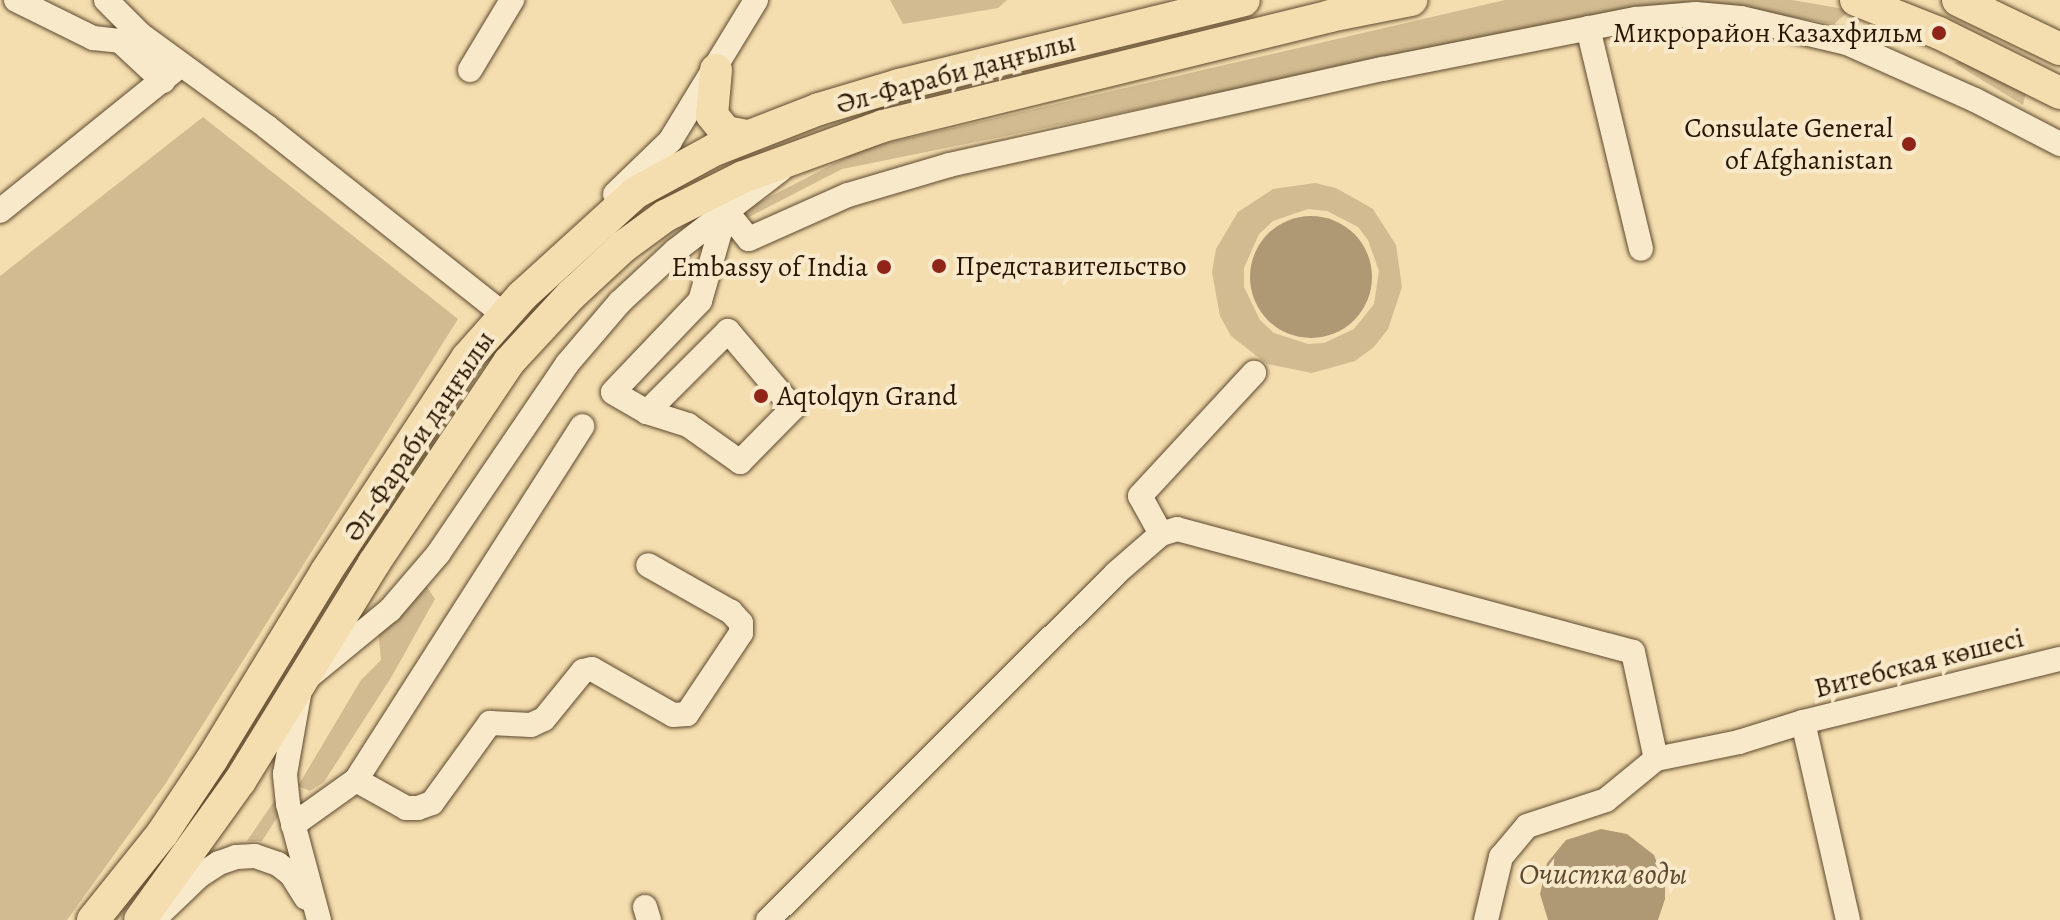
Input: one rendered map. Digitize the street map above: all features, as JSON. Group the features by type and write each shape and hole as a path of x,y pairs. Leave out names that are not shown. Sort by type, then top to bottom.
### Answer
{"main road":[{"name":"Әл-Фараби даңғылы","path":"93,920 162,834 428,414 503,314 635,193 670,172 747,136 899,85 1244,0"},
{"name":"Әл-Фараби даңғылы","path":"140,920 187,859 374,563 509,362 554,313 624,246 665,216 730,183 803,153 954,107 1411,0"},
{"path":"1856,0 1939,33 2060,93"},
{"path":"1958,0 2060,49"},
{"path":"716,70 712,115 726,132 747,136"}],"street":[{"path":"0,6 14,0 93,38 120,41 172,73 503,314 571,232 670,141 756,0"},
{"path":"106,0 141,35 172,73"},
{"path":"470,70 512,0"},
{"path":"726,211 749,239 848,195 949,165 1383,69 1588,28 1696,14 1741,18 1847,43 1975,100 2060,144"},
{"path":"1588,28 1641,249"},
{"path":"0,211 172,73"},
{"path":"318,918 293,825 285,774 301,683 390,610 438,554 567,364 620,302 675,251 803,153"},
{"path":"647,412 728,331 793,408 740,462 688,425 647,412 613,392 700,301 726,211"},
{"path":"1161,534 1140,496 1254,373"},
{"path":"293,825 356,780 582,426"},
{"path":"768,920 1115,574 1161,534 1177,529 1633,652 1656,759"},
{"path":"356,780 406,808 432,803 490,723 531,725 544,719 583,671 592,669 673,715 687,714 741,633 741,623 731,612 648,565"},
{"name":"Витебская көшесі","path":"1848,920 1803,722 2060,659"},
{"path":"1486,920 1501,857 1527,826 1606,800 1656,759 1739,742 1803,722"},
{"path":"153,920 199,876 219,863 255,856 278,864 291,874 318,918"}],"shaded area":[{"path":"890,0 1007,0 998,8 903,24"},
{"path":"1505,0 1792,0 1850,10 1834,24 1694,1 1559,24 842,169 745,219 743,211 862,149"},
{"path":"1960,61 2026,92 2023,105 1954,63"},
{"path":"203,117 458,319 166,783 67,920 0,920 0,276"},
{"path":"1315,183 1336,188 1373,209 1396,245 1402,287 1388,329 1374,347 1355,361 1312,373 1267,364 1231,336 1220,316 1212,272 1216,249 1238,212 1273,189","holes":["1308,209 1327,211 1358,227 1368,240 1379,271 1374,304 1354,329 1324,343 1308,344 1274,333 1260,320 1244,287 1244,268 1259,234 1273,221"]},
{"path":"635,209 638,216 553,297 207,806 118,920 104,920 196,801 437,433 549,290"},
{"path":"425,584 435,599 392,676 324,782 310,791 298,786 361,680 381,660 378,630"},
{"path":"283,788 282,810 262,841 247,841"}],"water":[{"path":"1311,216 1334,221 1354,234 1367,254 1372,277 1367,300 1354,320 1334,333 1311,338 1288,333 1268,320 1255,300 1250,277 1255,254 1268,234 1288,221"},
{"name":"Очистка воды","path":"1601,829 1627,834 1654,855 1665,883 1665,899 1658,920 1548,920 1540,894 1547,863 1566,840"}],"place":[{"name":"Микрорайон Казахфильм","path":"1939,33"},
{"name":"Consulate General of Afghanistan","path":"1909,144"},
{"name":"Представительство","path":"939,266"},
{"name":"Embassy of India","path":"884,267"},
{"name":"Aqtolqyn Grand","path":"761,396"}]}
